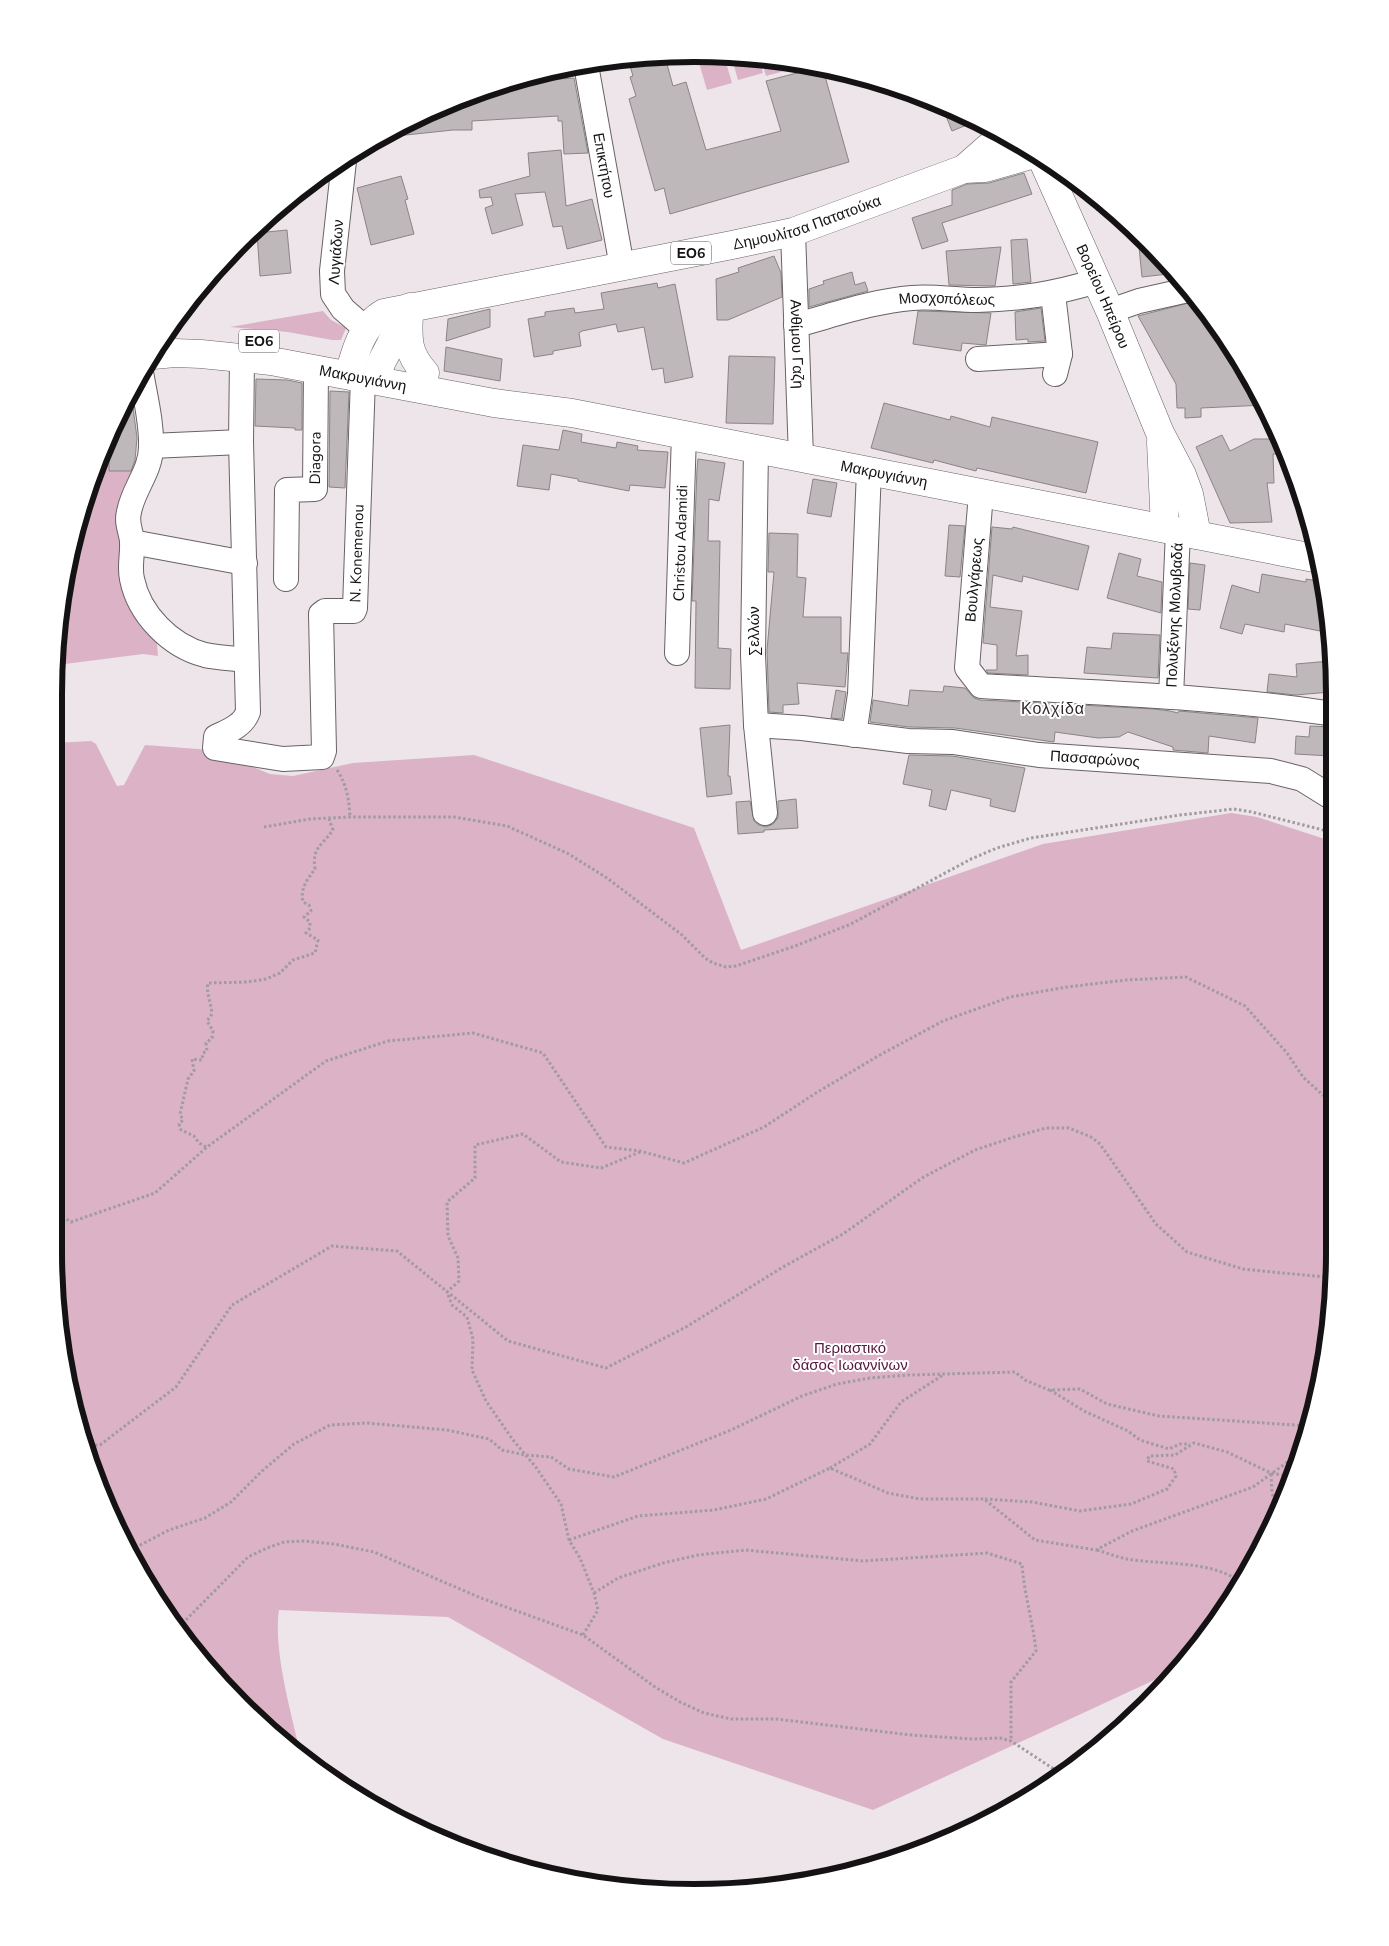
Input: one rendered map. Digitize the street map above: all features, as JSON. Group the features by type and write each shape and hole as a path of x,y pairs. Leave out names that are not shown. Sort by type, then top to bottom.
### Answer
{"main road":[{"name":"Δημουλίτσα Πατατούκα","path":"964,170 984,150 1000,142"},
{"name":"Δημουλίτσα Πατατούκα","path":"364,371 366,329 372,321 384,313 793,232 964,170 985,168 1026,156"},
{"name":"Βορείου Ηπείρου","path":"1047,170 1110,311 1160,433 1178,467 1189,494 1180,531"},
{"path":"364,371 410,308"},
{"path":"410,308 408,338 410,350 415,362 425,373"},
{"name":"Μακρυγιάννη","path":"172,339 244,340 287,345 364,371 494,403 572,413 684,434 1311,557"},
{"name":"Μακρυγιάννη","path":"162,354 176,353 242,358 316,369 425,373 484,386 572,413"}],"street":[{"name":"Επικτήτου","path":"587,72 622,267"},
{"name":"Λυγιάδων","path":"343,169 332,271 333,294 343,309 366,329"},
{"name":"Ανθίμου Γαζη","path":"793,232 801,457"},
{"name":"Μοσχοπόλεως","path":"796,325 865,307 912,298 1025,298 1053,294 1097,281"},
{"path":"1110,311 1139,300 1181,291"},
{"path":"978,359 1058,364 1053,294"},
{"path":"242,358 248,712 245,720 232,730 216,737 215,748 283,759 322,757"},
{"name":"Diagora","path":"286,580 287,490 315,489 316,369"},
{"name":"N. Konemenou","path":"322,757 324,751 321,614 324,611 354,611 355,608 364,371"},
{"path":"143,386 151,446 148,464 136,488 127,522 132,542 130,565 134,590 143,609 154,622 176,641 205,655 246,660"},
{"name":"Christou Adamidi","path":"677,653 684,434"},
{"path":"151,446 242,442"},
{"name":"Σελλών","path":"756,448 753,656 756,725 766,814"},
{"path":"854,735 860,694 869,470"},
{"name":"Βουλγάρεως","path":"966,668 981,493"},
{"name":"Πολυξένης Μολυβαδά","path":"1171,697 1180,531"},
{"path":"132,542 245,563"},
{"name":"Πολυξένης Μολυβαδά","path":"966,668 981,686 1171,697 1287,707 1326,713"},
{"name":"Πασσαρώνος","path":"756,725 802,728 908,741 953,742 1039,755 1271,772 1302,779 1326,794"}],"path":[{"path":"322,757 331,762 344,781 350,817"},
{"path":"264,827 310,820 350,817 454,817 506,826 580,860 622,889 682,935 705,958 718,966 726,967 736,966 786,949 851,924 971,859 997,848 1031,838 1234,809 1326,831"},
{"path":"206,1147 199,1143 194,1136 181,1130 179,1124 183,1120 180,1114 188,1079 194,1071 192,1060 202,1060 203,1053 207,1051 206,1043 212,1038 213,1031 207,1020 212,1014 206,991 208,983 247,982 266,979 280,973 293,960 315,952 318,940 306,932 310,928 310,922 304,917 311,911 309,905 303,902 301,892 315,869 314,857 317,849 333,830 329,819"},
{"path":"62,1216 71,1222 155,1193 206,1147 326,1061 388,1041 474,1033 543,1054 606,1147 640,1152 684,1162 764,1127 878,1056 943,1021 1010,997 1067,987 1126,980 1186,977 1245,1006 1287,1053 1303,1077 1326,1096"},
{"path":"93,1445 100,1445 176,1387 232,1305 332,1246 397,1251 508,1341 606,1368 686,1326 783,1267 843,1234 922,1178 975,1150 1046,1128 1069,1128 1091,1137 1100,1144 1156,1224 1187,1252 1242,1269 1325,1277"},
{"path":"447,1292 459,1281 458,1258 448,1236 447,1202 475,1178 475,1146 523,1134 561,1162 601,1168 640,1152"},
{"path":"447,1292 452,1305 467,1317 473,1339 472,1370 486,1401 561,1504 569,1540 580,1558 594,1593 598,1610 583,1635"},
{"path":"136,1547 169,1530 206,1518 231,1502 262,1471 294,1444 330,1425 367,1423 447,1430 489,1439 502,1450 526,1455 551,1457 569,1469 614,1477 731,1430 802,1396 837,1384 870,1378 1015,1372 1025,1380 1049,1390 1084,1411 1120,1427 1140,1440 1169,1450 1180,1444 1194,1443 1227,1452 1272,1473 1285,1476"},
{"path":"569,1540 638,1516 714,1510 766,1499 830,1468 870,1444 901,1402 943,1375"},
{"path":"1049,1390 1080,1389 1107,1404 1159,1416 1302,1425"},
{"path":"830,1468 888,1493 920,1499 984,1499 1032,1502 1080,1511 1131,1504 1167,1488 1176,1476 1174,1469 1147,1461 1149,1456 1175,1455 1191,1444"},
{"path":"1096,1550 1132,1531 1253,1487 1291,1459"},
{"path":"1272,1473 1272,1493 1274,1501"},
{"path":"984,1499 1035,1540 1096,1550 1127,1558 1207,1568 1231,1575 1235,1578"},
{"path":"183,1623 248,1558 267,1548 284,1542 304,1540 334,1544 374,1552 481,1598 583,1635 655,1687 680,1702 704,1713 730,1719 776,1719 911,1736 972,1739 1000,1738 1011,1741 1055,1770"},
{"path":"594,1593 618,1578 663,1563 698,1555 745,1550 863,1561 987,1553 1022,1564 1024,1588 1033,1622 1036,1651 1011,1682 1011,1741"}],"green space":[{"path":"699,62 726,64 732,83 707,90"},
{"path":"733,64 761,66 763,73 738,80"},
{"path":"763,67 788,70 766,76"},
{"path":"323,311 331,320 346,328 341,340 288,332 230,327"},
{"path":"111,453 113,465 142,458 123,502 156,634 158,656 143,654 63,664 68,612 84,531 96,491"},
{"name":"Περιαστικό δάσος Ιωαννίνων","path":"91,741 96,744 117,786 124,785 145,745 211,750 270,774 293,776 353,763 474,755 694,828 741,950 1043,844 1231,813 1257,817 1326,839 1326,1252 1321,1334 1305,1415 1293,1455 1278,1493 1242,1568 1196,1636 1162,1677 873,1810 663,1739 448,1617 279,1610 278,1643 298,1743 278,1727 219,1668 169,1603 147,1568 128,1531 96,1455 84,1415 68,1334 62,1252 62,743"}],"building":[{"path":"667,63 673,86 686,82 706,150 781,131 766,81 801,72 825,77 849,162 670,214 664,188 655,191 629,99 636,96 630,77 633,76 630,66"},
{"path":"574,78 588,153 564,154 562,121 558,121 558,116 472,121 472,130 401,136 453,111 491,96 551,80"},
{"path":"946,115 967,125 952,131"},
{"path":"561,150 566,206 592,199 602,240 567,249 562,226 553,227 545,192 515,194 523,225 492,234 485,208 493,205 491,197 480,198 479,190 530,176 528,153"},
{"path":"1024,173 1032,194 942,223 948,241 922,249 912,218 952,205 952,190 967,184 989,183"},
{"path":"401,176 408,199 405,200 414,234 371,245 357,188"},
{"path":"287,230 291,273 260,276 257,239 264,232"},
{"path":"1027,239 1031,282 1013,284 1011,240"},
{"path":"1139,246 1166,274 1142,277"},
{"path":"1001,247 995,286 949,285 946,251"},
{"path":"774,256 781,273 782,297 728,320 717,320 716,279 739,272 738,268"},
{"path":"852,272 855,285 865,282 868,291 809,307 809,289 824,284 823,281"},
{"path":"657,283 658,288 675,284 693,377 665,383 663,368 652,370 644,327 618,332 616,324 582,331 579,333 581,346 553,351 553,354 534,357 528,319 545,316 545,312 574,308 575,313 604,309 601,293"},
{"path":"1190,303 1220,343 1238,372 1238,378 1241,378 1256,405 1201,408 1201,417 1185,418 1185,408 1177,408 1176,384 1138,316"},
{"path":"1041,308 1045,341 1028,342 1028,339 1016,340 1015,312"},
{"path":"490,309 490,327 446,341 448,319"},
{"path":"918,311 991,313 986,345 962,343 961,351 913,344"},
{"path":"446,347 502,359 500,381 444,371"},
{"path":"729,356 775,357 773,424 726,423"},
{"path":"256,379 287,380 302,383 302,430 255,426"},
{"path":"330,391 349,392 345,488 329,487"},
{"path":"884,403 950,420 951,416 990,427 992,417 1098,442 1086,493 977,468 976,471 934,460 933,463 871,448"},
{"path":"133,406 137,438 135,460 131,471 109,471 109,458"},
{"path":"563,430 582,434 581,442 616,448 617,442 638,446 637,450 668,452 665,488 630,485 629,491 551,474 549,490 517,486 523,445 559,450"},
{"path":"1222,435 1230,451 1254,439 1272,439 1278,454 1273,454 1274,483 1267,483 1272,522 1230,523 1196,447"},
{"path":"698,459 725,463 719,501 709,499 708,541 720,541 718,648 731,649 730,689 695,688 696,601 692,601"},
{"path":"813,479 837,483 831,517 807,513"},
{"path":"949,525 965,526 960,577 945,576"},
{"path":"992,527 1012,529 1013,527 1089,546 1078,590 1023,576 1022,582 993,575 990,607 1022,611 1016,656 1028,655 1028,675 988,673 986,670 997,670 997,645 983,643"},
{"path":"769,533 798,534 797,577 806,578 803,617 841,617 841,653 848,653 845,687 797,683 799,704 783,705 783,713 769,712 767,650 774,572 768,572"},
{"path":"1119,553 1141,559 1137,576 1162,582 1161,613 1107,598"},
{"path":"1190,563 1205,565 1200,610 1188,609"},
{"path":"1262,574 1306,582 1306,579 1316,581 1323,632 1285,624 1284,632 1245,624 1242,634 1220,628 1232,585 1259,593"},
{"path":"1113,633 1160,635 1158,678 1084,673 1087,647 1111,649"},
{"path":"1325,661 1326,692 1296,695 1267,692 1269,674 1297,677 1296,664"},
{"path":"944,686 965,688 974,698 980,700 1042,703 1080,708 1080,705 1154,709 1178,713 1179,711 1258,718 1255,743 1209,736 1208,753 1173,750 1173,747 1128,732 1119,737 1098,738 1055,732 1054,742 955,728 909,727 870,722 873,700 908,706 910,690 943,692"},
{"path":"836,690 846,692 842,719 831,718"},
{"path":"730,725 728,776 730,776 732,794 707,797 700,728"},
{"path":"1310,726 1326,727 1326,756 1295,754 1296,736 1309,737"},
{"path":"909,755 952,756 1025,768 1015,812 990,806 991,799 951,790 946,810 929,806 932,790 903,784"},
{"path":"796,799 798,828 738,834 736,802 750,801 754,821 766,827 773,824 778,818 778,801"}],"district":[{"name":"Κολχίδα","path":"1053,709"}]}
